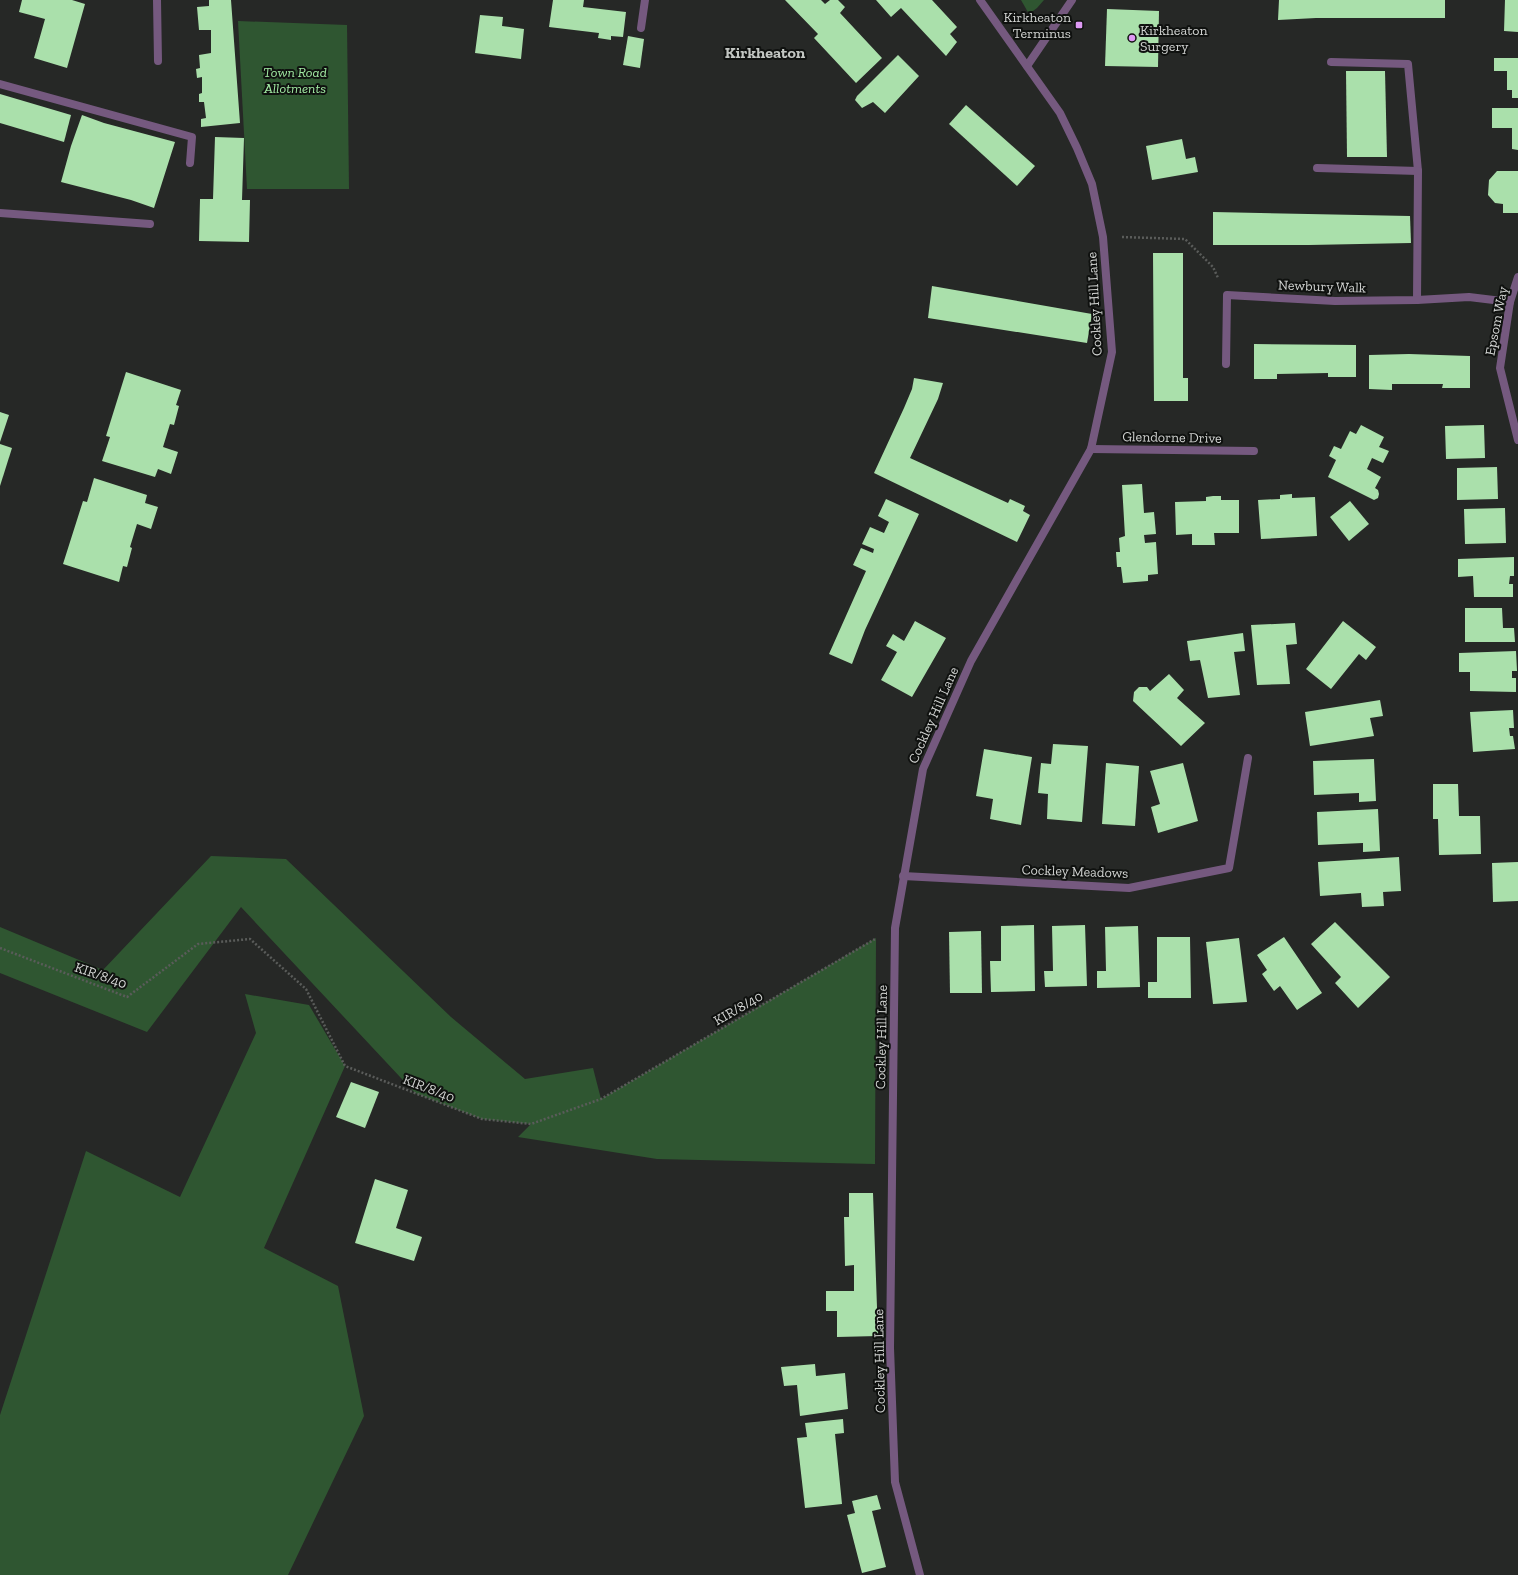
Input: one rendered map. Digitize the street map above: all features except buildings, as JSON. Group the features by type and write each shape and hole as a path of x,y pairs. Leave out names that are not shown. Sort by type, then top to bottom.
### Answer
{"street":[{"path":"157,0 158,61"},
{"path":"641,28 646,0"},
{"name":"Cockley Hill Lane","path":"920,1575 895,1482 890,1348 895,928 903,876 923,769 971,661 1091,450 1112,352 1103,237 1092,184 1060,113 980,0"},
{"path":"1027,66 1072,0"},
{"path":"1331,62 1408,64 1418,171 1417,300"},
{"path":"0,84 192,137 190,163"},
{"path":"1317,168 1418,171"},
{"path":"0,213 150,224"},
{"name":"Epsom Way","path":"1518,277 1510,302 1500,368 1518,440"},
{"path":"1226,364 1227,296"},
{"name":"Newbury Walk","path":"1227,296 1335,300 1417,300 1469,297 1510,302"},
{"name":"Glendorne Drive","path":"1091,450 1254,451"},
{"name":"Cockley Meadows","path":"903,876 1129,888 1229,868 1248,758"}],"path":[{"path":"1103,237 1185,239 1212,267 1227,296"},
{"name":"KIR/8/40","path":"0,948 127,997 198,944 250,939 306,989 345,1066 482,1119 531,1124 601,1099 895,928"}],"green space":[{"path":"1021,0 1044,0 1029,14"},
{"name":"Town Road Allotments","path":"238,21 347,25 349,189 247,189"},
{"path":"211,856 286,859 451,1017 525,1079 593,1068 601,1099 876,938 875,1164 657,1159 518,1137 531,1124 482,1119 415,1093 241,907 147,1032 0,973 0,927 103,970"},
{"path":"245,994 309,1005 345,1066 264,1248 338,1286 364,1416 288,1575 0,1575 0,1415 86,1151 180,1197 256,1033"}],"place":[{"name":"Kirkheaton Terminus","path":"1079,25"},
{"name":"Kirkheaton Surgery","path":"1132,38"}],"district":[{"name":"Kirkheaton","path":"765,52"}]}
